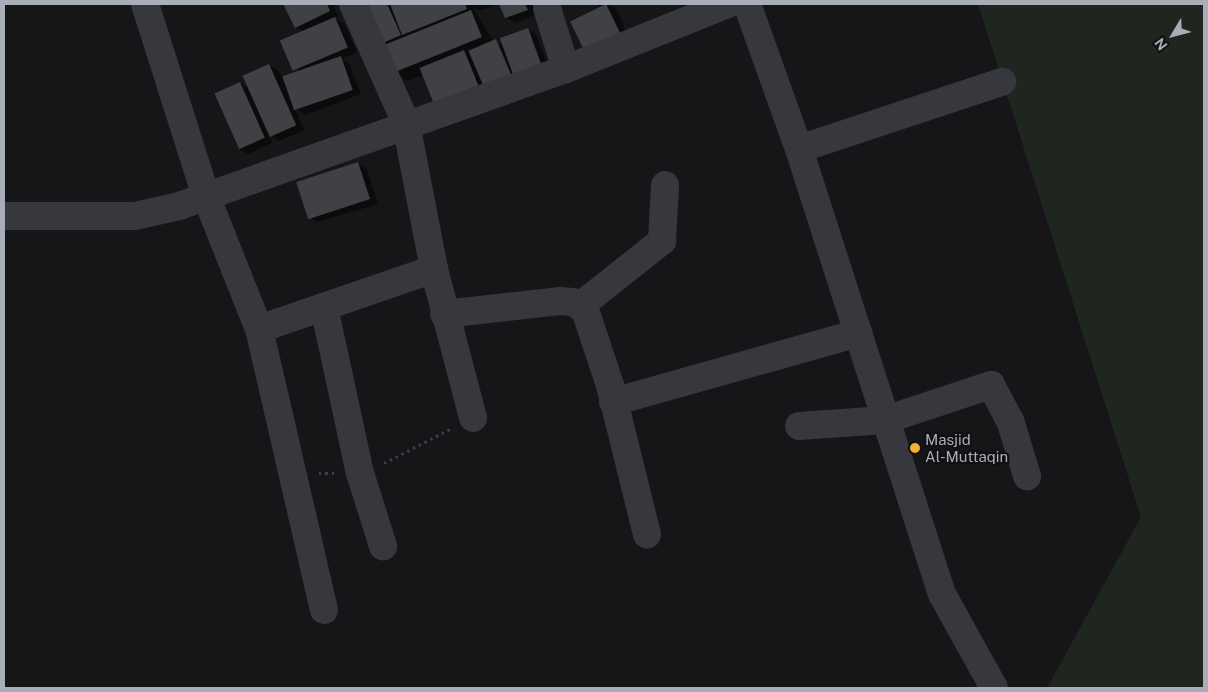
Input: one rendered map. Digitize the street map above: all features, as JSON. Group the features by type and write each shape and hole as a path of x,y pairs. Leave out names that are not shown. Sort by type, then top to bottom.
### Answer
{"street":[{"path":"145,4 206,196 259,328 324,610"},
{"path":"354,4 406,123 444,314 473,418"},
{"path":"4,216 135,216 206,196 406,123 566,69 728,4"},
{"path":"747,4 799,149 885,420 951,616 994,688"},
{"path":"547,8 566,69"},
{"path":"799,149 1002,82"},
{"path":"580,306 662,241 665,185"},
{"path":"259,328 434,269"},
{"path":"444,314 560,302 580,306 588,316 613,402 647,535"},
{"path":"324,307 360,473 383,546"},
{"path":"613,402 858,333"},
{"path":"799,426 885,420 993,385 1010,420 1027,476"}],"path":[{"path":"293,473 360,473 473,418"}],"shaded area":[{"path":"978,4 1204,4 1204,688 1047,688 1141,517"}],"building":[{"path":"283,4 327,4 330,11 295,28"},
{"path":"368,4 387,4 401,35 376,46 359,8"},
{"path":"390,4 465,4 467,9 402,35"},
{"path":"499,4 525,4 528,10 505,18"},
{"path":"606,4 622,37 586,55 570,22"},
{"path":"471,10 482,37 394,72 383,46"},
{"path":"335,17 348,47 293,71 280,40"},
{"path":"528,28 544,71 516,81 500,38"},
{"path":"496,39 511,75 484,87 468,51"},
{"path":"464,50 478,85 434,103 419,68"},
{"path":"341,56 353,90 294,110 282,76"},
{"path":"269,64 296,125 270,137 243,76"},
{"path":"240,82 265,138 239,149 214,93"},
{"path":"358,162 370,199 308,219 296,182"}],"place":[{"name":"Masjid Al-Muttaqin","path":"915,448"}]}
